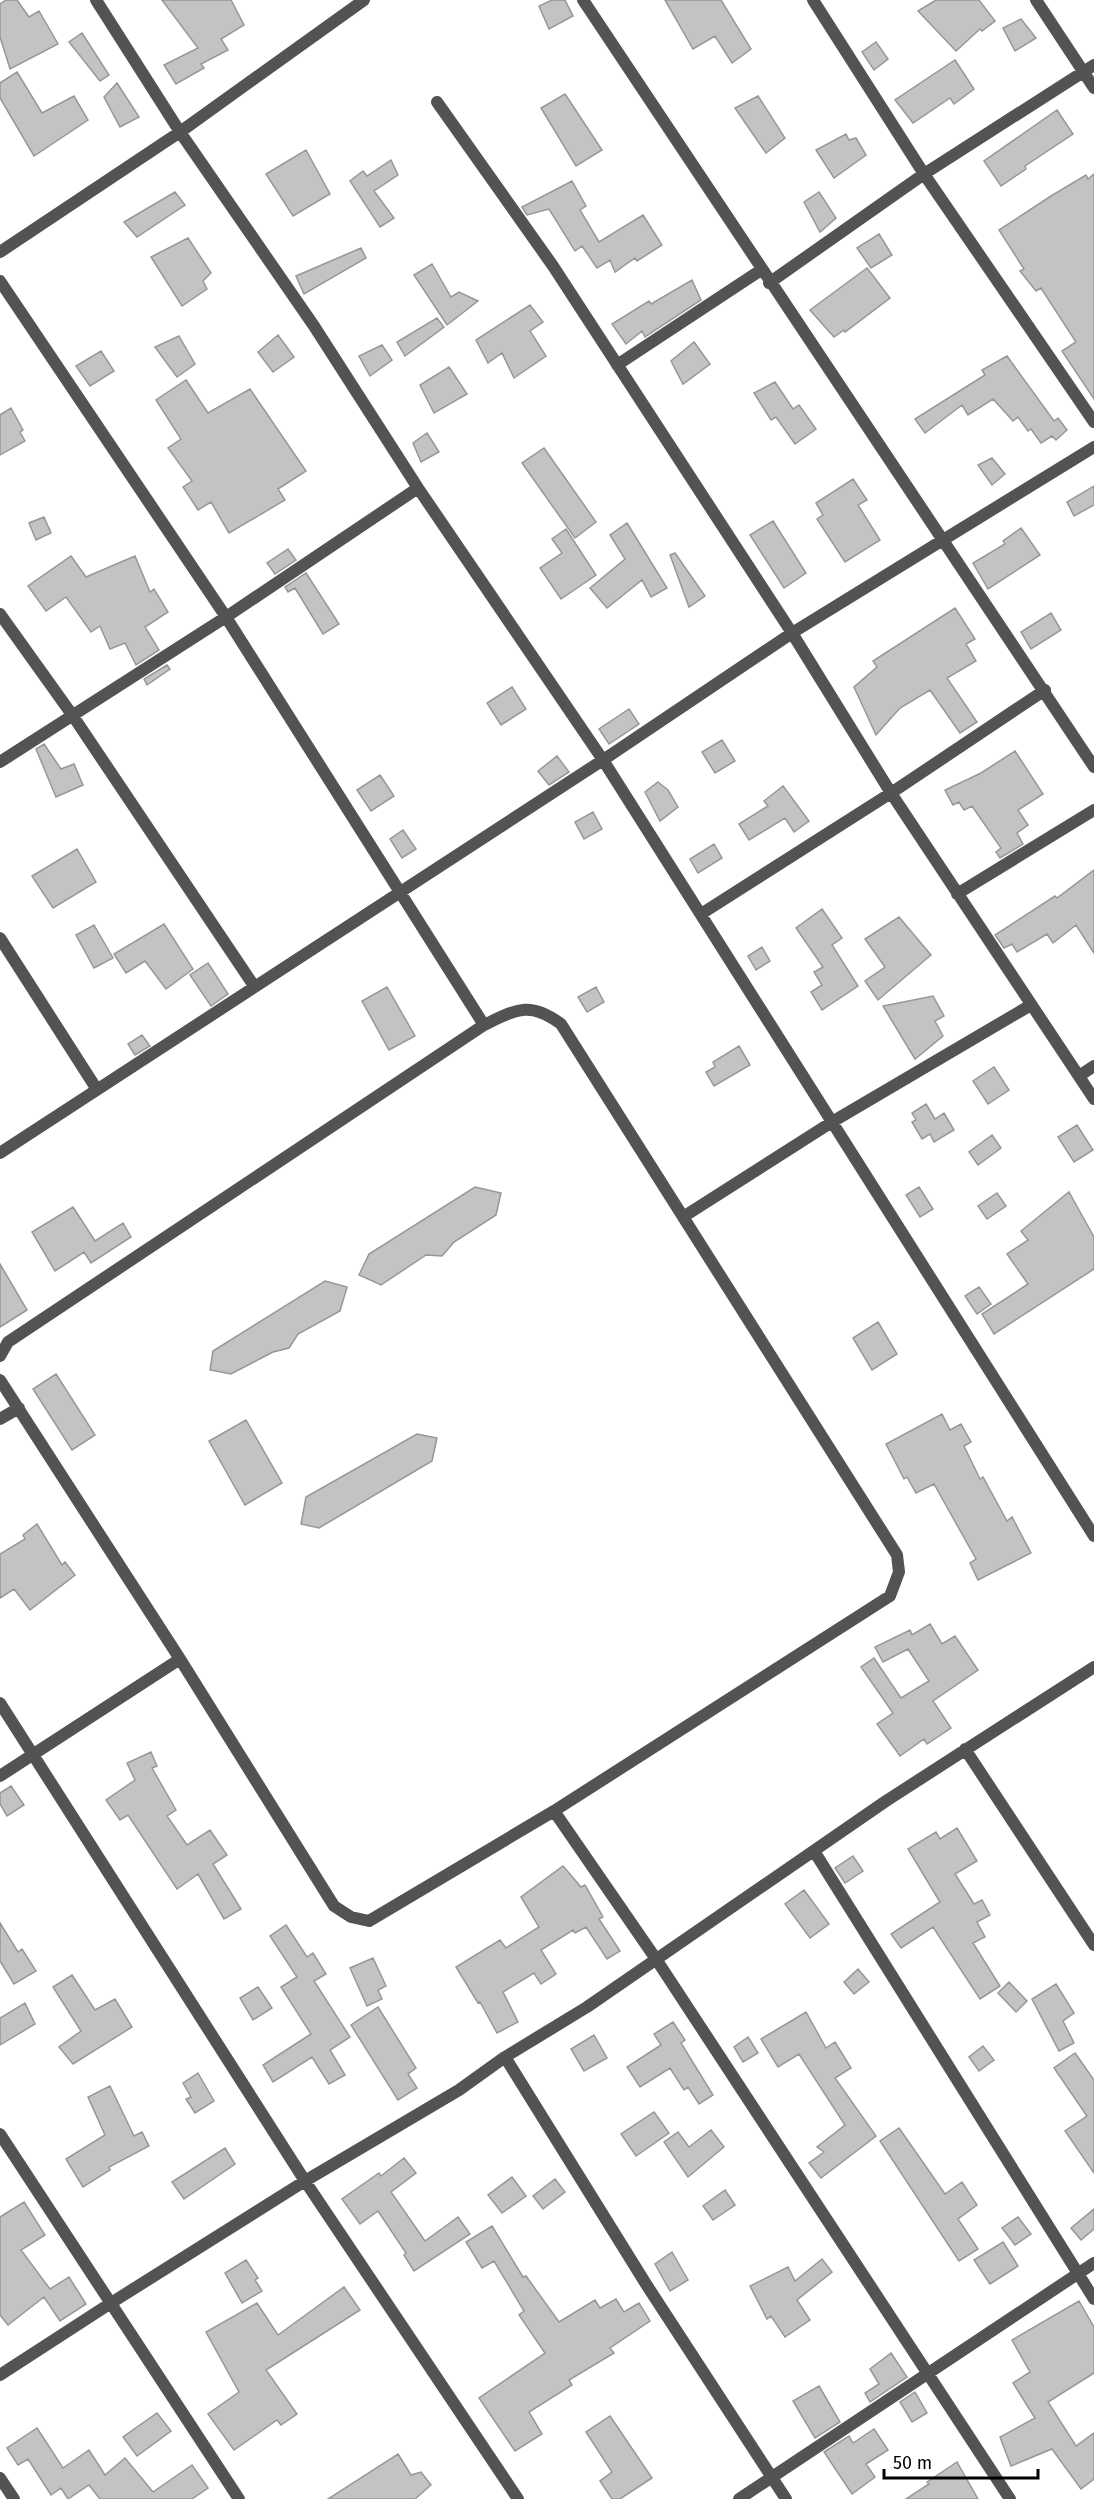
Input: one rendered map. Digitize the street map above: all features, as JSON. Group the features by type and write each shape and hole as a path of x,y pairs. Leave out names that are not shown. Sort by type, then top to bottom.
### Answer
{"street":[{"path":"96,0 180,132 314,326 418,488 603,760 1094,1536"},
{"path":"338,21 348,0"},
{"path":"0,252 180,132 338,21 364,0"},
{"path":"583,0 770,284 1045,690 1094,767"},
{"path":"813,0 924,174 1094,422"},
{"path":"1036,0 1089,68 1094,88"},
{"path":"770,284 924,174 1089,68"},
{"path":"437,102 553,266 792,633 891,793 1094,1099"},
{"path":"617,364 761,270"},
{"path":"0,281 226,617 484,1025"},
{"path":"0,1153 96,1088 603,760 792,633 1094,447"},
{"path":"0,762 226,617 418,488"},
{"path":"0,614 73,716 254,986"},
{"path":"701,914 891,793 1045,690"},
{"path":"957,894 1094,810"},
{"path":"0,938 96,1088"},
{"path":"683,1217 832,1122 1030,1005"},
{"path":"0,1356 8,1342 484,1025 517,1009 543,1011 561,1024 897,1555 899,1572 890,1596 554,1811 369,1921 351,1917 334,1906 180,1659 0,1380"},
{"path":"1079,1076 1094,1066"},
{"path":"0,1419 19,1407"},
{"path":"0,1776 180,1659"},
{"path":"0,2375 305,2181 459,2090 505,2057 587,2007 965,1749 1094,1667"},
{"path":"0,1703 305,2181 518,2499"},
{"path":"965,1749 1094,1945"},
{"path":"554,1811 656,1959 1011,2499"},
{"path":"814,1851 1094,2299"},
{"path":"505,2057 646,2284 786,2499"},
{"path":"0,2134 239,2499"},
{"path":"739,2499 1094,2263"},
{"path":"0,2478 14,2499"}],"building":[{"path":"6,0 17,0 29,17 39,11 58,44 10,69 0,37 0,4"},
{"path":"162,0 231,0 244,25 221,39 228,50 201,64 204,68 176,84 164,65 198,48"},
{"path":"552,0 565,0 573,16 549,29 539,6"},
{"path":"665,0 721,0 751,49 732,63 715,36 693,49"},
{"path":"936,0 979,0 995,21 982,31 980,29 956,51 918,11"},
{"path":"1021,19 1036,38 1015,51 1003,28"},
{"path":"82,33 109,75 100,81 69,42"},
{"path":"876,42 888,59 874,70 862,52"},
{"path":"955,60 974,89 954,104 950,98 913,123 895,100"},
{"path":"17,72 42,113 74,96 88,120 34,156 0,98 0,83"},
{"path":"117,83 139,117 120,127 104,97"},
{"path":"565,94 602,150 576,166 541,108"},
{"path":"758,96 785,138 766,153 735,108"},
{"path":"1057,110 1073,134 1025,166 1026,169 1001,186 984,161"},
{"path":"846,134 849,140 856,138 866,155 834,178 816,150"},
{"path":"306,150 330,194 293,216 266,174"},
{"path":"391,160 398,175 374,191 394,218 380,227 350,181 363,171 367,176"},
{"path":"1094,174 1094,399 1062,351 1076,342 1041,288 1036,291 1020,271 1024,269 999,230 1086,175 1088,179"},
{"path":"572,181 586,206 580,210 599,242 643,215 662,245 637,261 635,258 615,272 610,260 597,268 582,246 575,251 549,209 527,215 522,207"},
{"path":"175,192 185,205 137,237 124,222"},
{"path":"819,192 836,218 820,232 804,202"},
{"path":"879,234 892,255 871,268 857,248"},
{"path":"188,238 211,273 203,281 207,289 182,306 151,257"},
{"path":"361,248 366,258 304,294 296,276"},
{"path":"432,264 451,297 459,292 478,301 447,325 414,275"},
{"path":"867,268 890,298 845,332 844,330 834,337 810,310"},
{"path":"692,280 701,300 645,337 642,331 626,344 612,324 649,301 651,304"},
{"path":"530,305 543,322 530,331 546,356 514,378 502,353 488,363 476,340"},
{"path":"437,318 444,327 405,356 397,342"},
{"path":"278,335 294,357 273,372 258,352"},
{"path":"179,336 195,364 177,377 155,347"},
{"path":"694,342 710,364 683,384 671,361"},
{"path":"382,345 392,360 370,376 359,356"},
{"path":"101,351 114,371 90,386 76,366"},
{"path":"1007,356 1054,421 1058,418 1067,430 1056,440 1052,436 1041,443 1018,417 1013,421 993,399 968,415 962,405 925,433 915,419 985,375 982,370"},
{"path":"449,367 467,394 434,413 420,385"},
{"path":"186,380 208,413 250,389 306,471 278,489 285,500 229,533 211,502 198,510 183,487 192,481 168,448 181,439 156,400"},
{"path":"775,382 793,409 799,405 816,429 795,444 776,417 771,420 754,393"},
{"path":"11,408 23,430 20,432 25,441 0,455 0,415"},
{"path":"427,433 439,452 421,462 413,443"},
{"path":"544,448 596,522 575,538 522,463"},
{"path":"992,458 1005,474 992,485 978,465"},
{"path":"853,479 867,500 858,505 880,540 845,562 817,519 823,515 816,503"},
{"path":"1094,486 1094,505 1074,516 1067,502"},
{"path":"44,517 51,533 36,540 29,523"},
{"path":"773,521 806,573 784,588 750,535"},
{"path":"627,523 667,588 651,597 642,580 607,608 590,588 625,559 610,535"},
{"path":"1021,528 1040,555 988,589 973,563 1005,544 1003,541"},
{"path":"566,529 596,575 561,599 540,568 562,553 552,539"},
{"path":"288,549 296,560 275,574 267,563"},
{"path":"675,553 705,596 689,607 670,555"},
{"path":"71,556 86,577 135,556 150,592 154,589 168,612 145,627 159,650 136,665 125,643 110,649 100,626 91,632 66,597 46,611 28,586"},
{"path":"306,573 339,624 323,634 295,588 288,592 285,587"},
{"path":"955,608 975,639 966,644 976,661 947,678 977,722 960,733 930,690 900,708 876,735 854,687 877,667 873,661"},
{"path":"1051,613 1061,630 1031,649 1021,632"},
{"path":"167,665 170,669 147,685 144,679"},
{"path":"512,687 526,709 501,725 487,703"},
{"path":"629,709 639,724 609,744 599,729"},
{"path":"722,740 735,761 715,773 702,752"},
{"path":"44,744 61,769 74,764 83,785 56,797 36,749"},
{"path":"1015,751 1043,794 1018,810 1028,825 1017,833 1023,844 1000,858 996,852 1001,848 972,806 964,810 959,802 953,805 945,790 981,773"},
{"path":"557,756 569,772 549,785 538,771"},
{"path":"380,775 394,796 371,811 357,790"},
{"path":"658,782 668,790 678,807 660,821 645,792"},
{"path":"783,786 809,821 794,832 785,818 749,840 739,824 768,806 764,801"},
{"path":"593,812 602,829 584,839 575,822"},
{"path":"403,830 416,849 402,858 390,839"},
{"path":"714,844 722,858 698,873 690,859"},
{"path":"77,849 96,882 53,908 32,876"},
{"path":"1094,870 1094,953 1076,925 1053,943 1047,934 1017,952 1012,944 1004,948 995,935 1055,896 1057,898"},
{"path":"822,909 842,938 832,945 858,986 822,1010 811,992 822,985 814,972 823,967 796,928"},
{"path":"899,917 931,955 878,1000 865,981 885,967 865,939"},
{"path":"164,924 193,969 166,989 145,961 126,973 114,954"},
{"path":"94,925 113,958 94,968 76,935"},
{"path":"762,947 770,961 756,970 748,956"},
{"path":"208,963 228,994 211,1006 190,975"},
{"path":"387,987 415,1036 389,1050 362,1001"},
{"path":"596,987 604,1002 587,1012 578,997"},
{"path":"933,996 944,1016 935,1021 943,1036 915,1059 883,1006"},
{"path":"142,1035 150,1046 135,1055 128,1044"},
{"path":"739,1046 750,1065 714,1086 706,1072 715,1067 713,1062"},
{"path":"994,1067 1009,1090 988,1104 973,1081"},
{"path":"926,1104 935,1119 944,1113 954,1130 934,1142 930,1134 922,1139 912,1122 916,1120 912,1113"},
{"path":"1077,1125 1093,1150 1074,1162 1058,1137"},
{"path":"992,1135 1001,1148 978,1165 969,1152"},
{"path":"475,1187 501,1193 496,1215 454,1242 442,1256 426,1255 381,1285 359,1275 369,1254"},
{"path":"919,1187 933,1209 920,1217 906,1195"},
{"path":"1069,1192 1094,1237 1094,1269 994,1334 982,1314 1028,1284 1007,1254 1028,1240 1021,1231"},
{"path":"997,1193 1006,1206 987,1219 978,1206"},
{"path":"73,1207 95,1241 123,1223 131,1237 91,1263 84,1252 55,1271 32,1232"},
{"path":"0,1264 27,1310 0,1327"},
{"path":"325,1281 347,1287 340,1311 298,1334 289,1348 273,1352 231,1374 210,1370 213,1351"},
{"path":"979,1287 991,1304 977,1314 965,1296"},
{"path":"878,1322 897,1354 872,1370 853,1338"},
{"path":"56,1374 95,1435 72,1450 33,1389"},
{"path":"942,1414 950,1430 961,1424 971,1442 964,1446 980,1479 983,1477 1007,1521 1012,1517 1031,1553 978,1580 970,1563 976,1559 934,1484 916,1493 907,1477 904,1479 886,1444"},
{"path":"246,1420 282,1483 245,1505 209,1441"},
{"path":"417,1434 437,1438 432,1461 319,1528 301,1524 306,1497"},
{"path":"37,1524 62,1565 65,1562 75,1575 30,1610 14,1589 0,1598 0,1554 25,1539 23,1535"},
{"path":"930,1624 942,1644 955,1636 978,1670 933,1701 951,1728 927,1744 924,1739 900,1756 877,1724 893,1713 861,1667 874,1658 901,1698 929,1681 908,1649 883,1662 875,1647 910,1630 912,1635"},
{"path":"151,1752 157,1766 152,1768 176,1810 167,1816 187,1845 210,1830 227,1855 213,1864 241,1909 224,1919 198,1874 177,1889 128,1815 120,1820 106,1800 135,1780 127,1763"},
{"path":"11,1786 24,1805 7,1816 0,1804 0,1793"},
{"path":"957,1828 977,1861 955,1874 974,1904 982,1900 990,1915 977,1922 985,1937 973,1943 1000,1986 980,1999 933,1927 901,1948 891,1934 940,1902 908,1849 936,1832 940,1839"},
{"path":"853,1856 863,1871 845,1883 835,1868"},
{"path":"563,1866 581,1887 585,1885 603,1917 599,1919 620,1951 607,1959 586,1927 575,1933 573,1930 541,1950 556,1974 541,1984 534,1973 503,1992 518,2022 497,2033 480,2002 478,2003 456,1967 500,1940 506,1948 539,1927 521,1897"},
{"path":"804,1890 829,1924 810,1938 785,1904"},
{"path":"0,1923 18,1952 22,1949 36,1971 14,1984 0,1961"},
{"path":"286,1925 307,1957 313,1953 326,1974 314,1981 350,2037 330,2050 345,2075 329,2084 312,2057 273,2082 263,2065 311,2034 281,1987 297,1977 270,1936"},
{"path":"373,1958 386,1986 378,1990 382,1999 367,2006 350,1968"},
{"path":"858,1969 869,1982 854,1994 844,1982"},
{"path":"72,1975 95,2010 115,1999 132,2027 73,2064 59,2047 81,2031 53,1987"},
{"path":"1009,1982 1027,2001 1016,2012 998,1993"},
{"path":"1056,1984 1074,2013 1063,2021 1074,2043 1059,2051 1032,1999"},
{"path":"258,1987 272,2008 253,2020 240,1998"},
{"path":"25,2003 35,2024 0,2045 0,2018"},
{"path":"378,2007 416,2068 408,2074 417,2088 398,2100 351,2025"},
{"path":"806,2012 826,2048 835,2042 851,2068 835,2078 876,2136 821,2178 809,2163 824,2152 817,2147 845,2125 799,2054 778,2067 761,2039"},
{"path":"673,2022 685,2040 681,2043 713,2095 699,2104 688,2087 684,2090 670,2068 640,2087 627,2067 661,2045 654,2034"},
{"path":"594,2035 607,2058 584,2071 571,2049"},
{"path":"748,2037 758,2053 743,2062 734,2047"},
{"path":"983,2046 994,2060 979,2071 969,2057"},
{"path":"1075,2053 1094,2080 1094,2173 1065,2131 1087,2116 1054,2068"},
{"path":"198,2073 214,2101 195,2113 186,2099 191,2097 183,2083"},
{"path":"110,2086 134,2136 142,2132 149,2146 109,2167 110,2170 83,2187 66,2159 105,2135 88,2097"},
{"path":"654,2112 669,2133 636,2156 621,2134"},
{"path":"899,2128 945,2194 962,2182 977,2205 958,2219 978,2249 959,2261 880,2141"},
{"path":"711,2130 724,2147 688,2177 664,2142 678,2132 689,2147"},
{"path":"225,2148 235,2164 184,2199 172,2182"},
{"path":"404,2158 416,2173 391,2192 425,2241 458,2217 470,2234 414,2271 404,2255 406,2253 378,2211 360,2224 342,2199 379,2173 381,2176"},
{"path":"512,2177 526,2196 502,2213 488,2195"},
{"path":"555,2179 565,2192 543,2209 533,2196"},
{"path":"725,2190 735,2205 713,2220 703,2206"},
{"path":"24,2202 45,2235 21,2250 50,2289 69,2277 86,2304 60,2321 44,2297 8,2325 0,2315 0,2217"},
{"path":"1094,2209 1094,2229 1081,2240 1071,2228"},
{"path":"1018,2217 1031,2234 1015,2245 1002,2228"},
{"path":"492,2226 523,2277 526,2276 559,2322 595,2300 600,2308 616,2299 624,2312 639,2303 650,2321 610,2348 614,2353 569,2380 572,2385 529,2412 542,2434 515,2451 479,2398 545,2353 519,2315 524,2311 494,2261 482,2268 466,2242"},
{"path":"1003,2242 1018,2266 990,2284 974,2260"},
{"path":"672,2252 688,2280 670,2291 655,2264"},
{"path":"822,2259 832,2272 797,2300 810,2320 785,2337 771,2316 767,2319 750,2286 788,2267 795,2281"},
{"path":"246,2260 258,2278 255,2280 262,2291 242,2303 225,2273"},
{"path":"344,2287 360,2310 266,2370 297,2414 281,2425 277,2420 234,2450 208,2414 239,2392 206,2332 257,2303 278,2335"},
{"path":"1079,2301 1094,2327 1094,2373 1048,2402 1076,2446 1094,2433 1094,2479 1081,2489 1052,2449 1011,2466 1000,2437 1035,2418 1013,2383 1030,2372 1012,2340"},
{"path":"891,2353 907,2377 870,2402 865,2393 879,2384 870,2369"},
{"path":"819,2386 840,2422 815,2438 793,2401"},
{"path":"915,2392 927,2413 912,2422 900,2402"},
{"path":"157,2413 171,2431 137,2456 123,2437"},
{"path":"610,2416 652,2478 620,2499 612,2499 600,2481 612,2472 586,2432"},
{"path":"37,2428 63,2468 89,2450 105,2475 125,2458 153,2492 192,2465 208,2488 192,2499 100,2499 89,2485 68,2499 61,2488 51,2495 28,2459 18,2465 7,2448"},
{"path":"874,2429 888,2450 866,2464 875,2477 852,2494 824,2452 849,2436 853,2443"},
{"path":"398,2454 411,2475 421,2472 431,2485 415,2499 328,2499"},
{"path":"957,2462 978,2499 906,2499 929,2484 927,2482"}]}
